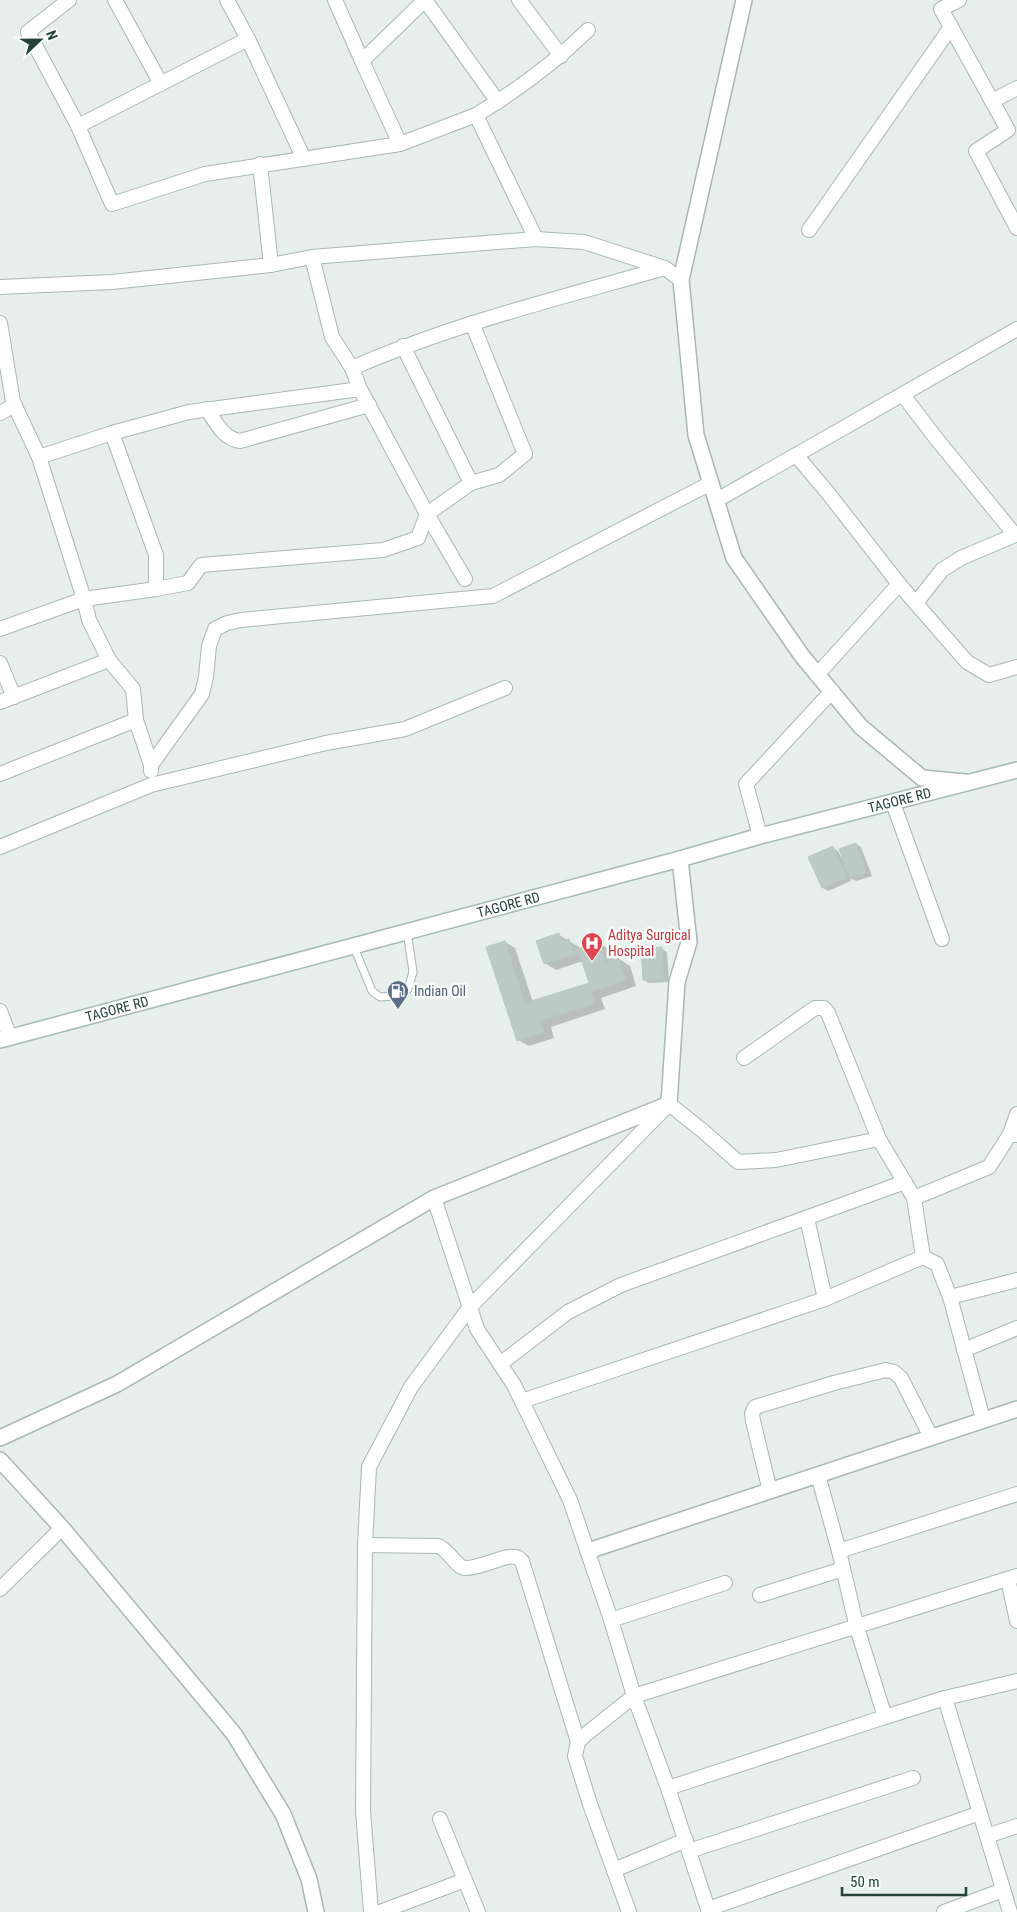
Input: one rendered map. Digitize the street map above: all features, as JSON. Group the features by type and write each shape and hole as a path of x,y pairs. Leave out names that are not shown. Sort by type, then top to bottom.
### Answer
{"street":[{"path":"69,0 28,32 78,126 112,204 205,174 260,164 400,144 476,114 498,102 561,56 588,30"},
{"path":"115,0 161,84"},
{"path":"227,0 248,39 304,159"},
{"path":"335,0 400,144"},
{"path":"362,61 425,0 498,102"},
{"path":"520,0 561,56"},
{"path":"744,0 681,280 696,435 734,558 802,656 861,727 922,778 970,783"},
{"path":"959,0 941,9 1008,130 976,151 1017,228"},
{"path":"809,230 951,27"},
{"path":"78,126 248,39"},
{"path":"992,101 1017,88"},
{"path":"476,114 536,239"},
{"path":"260,164 271,265"},
{"path":"0,287 112,282 271,265 312,257 536,239 584,242 665,268 681,280"},
{"path":"312,257 332,337 352,368 368,405 427,514 465,579"},
{"path":"352,368 402,346 472,323 665,268"},
{"path":"0,323 13,402 39,457 89,620 109,660 133,689 136,720 151,765 151,785"},
{"path":"0,629 84,599 156,590 188,583 201,565 383,550 418,538 427,514 471,483 500,475 525,454 472,323"},
{"path":"716,500 1017,330"},
{"path":"402,346 471,483"},
{"path":"39,457 112,433 189,412 360,390"},
{"path":"903,394 934,437 1016,535 961,558 942,570 916,604"},
{"path":"0,412 15,405"},
{"path":"207,409 231,440 240,441 368,405"},
{"path":"112,433 156,555 156,590"},
{"path":"796,456 828,493 899,584 967,662 989,675 1017,667"},
{"path":"151,765 202,694 206,677 209,646 215,629 227,623 241,620 493,596 711,483"},
{"path":"817,674 899,584"},
{"path":"0,702 109,660"},
{"path":"0,663 14,697"},
{"path":"0,847 151,785 326,743 405,729 505,688"},
{"path":"760,836 746,784 832,691"},
{"path":"0,774 136,720"},
{"name":"TAGORE RD","path":"5,1038 680,859 760,836 1017,770"},
{"path":"893,803 942,939"},
{"path":"371,1912 363,1812 365,1545 369,1468 410,1387 470,1307 669,1104 677,982 689,942 680,859"},
{"path":"744,1058 815,1008 824,1008 828,1012 880,1139 914,1198 922,1257"},
{"path":"0,1011 5,1038"},
{"path":"669,1104 738,1162 776,1160 880,1139"},
{"path":"0,1438 118,1384 434,1198 669,1104"},
{"path":"914,1198 989,1168 1015,1134 1017,1114"},
{"path":"500,1364 568,1312 621,1284 905,1182"},
{"path":"434,1198 477,1330 514,1385 570,1500 611,1620 634,1696 668,1788 709,1911 980,1813"},
{"path":"807,1218 825,1299"},
{"path":"522,1401 825,1299 922,1257 937,1264 950,1297 983,1419"},
{"path":"950,1297 1017,1280"},
{"path":"964,1350 1017,1328"},
{"path":"770,1491 752,1421 755,1407 834,1383 886,1370 894,1372 901,1378 931,1437"},
{"path":"588,1552 1017,1409"},
{"path":"0,1460 62,1528 234,1734 283,1814 309,1879 316,1912"},
{"path":"818,1475 857,1628 885,1717"},
{"path":"839,1552 1017,1494"},
{"path":"0,1589 62,1528"},
{"path":"365,1545 438,1546 445,1548 458,1565 466,1568 490,1564 513,1556 518,1557 522,1561 578,1742"},
{"path":"760,1595 843,1569"},
{"path":"625,1911 614,1870 574,1756 578,1742 585,1734 634,1696 857,1628 1012,1578 1017,1621"},
{"path":"611,1620 725,1583"},
{"path":"668,1788 945,1698 1017,1681"},
{"path":"945,1698 1010,1912"},
{"path":"614,1870 687,1846 914,1778"},
{"path":"440,1819 478,1912"},
{"path":"987,1836 1017,1826"},
{"path":"380,1912 465,1880"},
{"path":"944,1912 1003,1890"}],"lane":[{"path":"353,945 372,991 380,997 394,996 408,988 413,972 407,930"}],"building":[{"path":"856,843 867,873 850,879 839,849"},
{"path":"833,846 847,878 822,888 808,857"},
{"path":"559,933 562,941 569,939 572,951 600,942 606,962 619,958 626,980 591,992 595,1003 540,1021 544,1032 517,1041 486,947 505,941 525,1003 589,983 579,953 544,964 536,941"},
{"path":"662,947 664,980 643,980 641,948"}],"place":[{"name":"Aditya Surgical Hospital","path":"592,962"},
{"name":"Indian Oil","path":"398,1010"}]}
